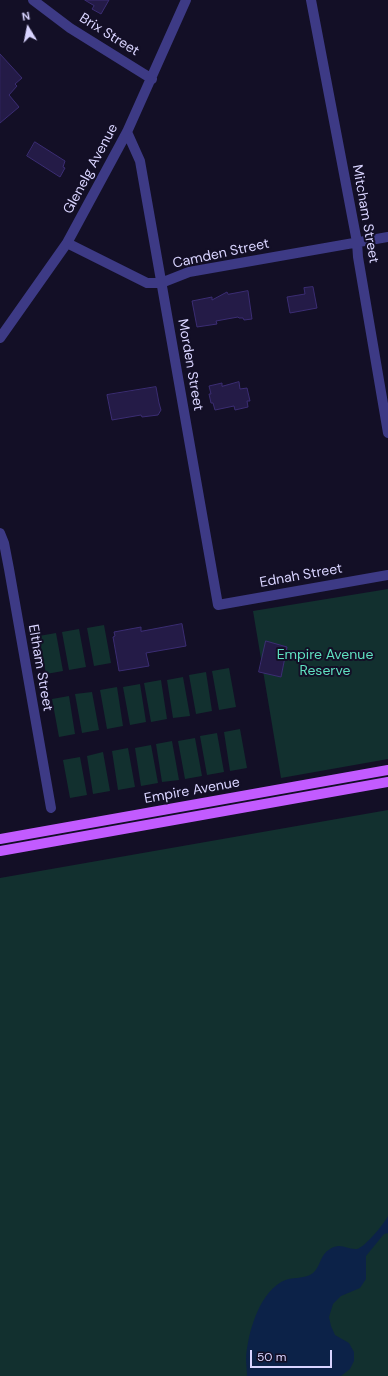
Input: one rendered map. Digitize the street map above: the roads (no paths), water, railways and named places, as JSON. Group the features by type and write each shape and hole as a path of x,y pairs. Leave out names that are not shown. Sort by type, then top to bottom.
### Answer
{"main road":[{"name":"Empire Avenue","path":"0,839 388,770"},
{"name":"Empire Avenue","path":"0,851 388,782"}],"street":[{"name":"Brix Street","path":"33,0 70,28 152,79"},
{"name":"Glenelg Avenue","path":"0,338 68,243 127,132 186,0"},
{"name":"Mitcham Street","path":"311,0 357,242 358,257 388,434"},
{"name":"Morden Street","path":"127,132 140,161 218,605"},
{"name":"Camden Street","path":"68,243 147,283 161,283 189,272 388,237"},
{"name":"Eltham Street","path":"0,533 4,543 51,808"},
{"name":"Ednah Street","path":"218,605 388,575"}],"water":[{"path":"388,1216 388,1233 384,1234 366,1256 366,1279 360,1288 341,1296 333,1304 329,1317 335,1335 349,1343 354,1352 354,1361 350,1369 341,1376 247,1376 247,1348 252,1327 260,1306 273,1288 285,1280 306,1277 313,1273 318,1267 324,1254 334,1247 341,1246 357,1249 365,1244 374,1235"}],"park label":[{"name":"Empire Avenue Reserve","path":"325,664"}]}
